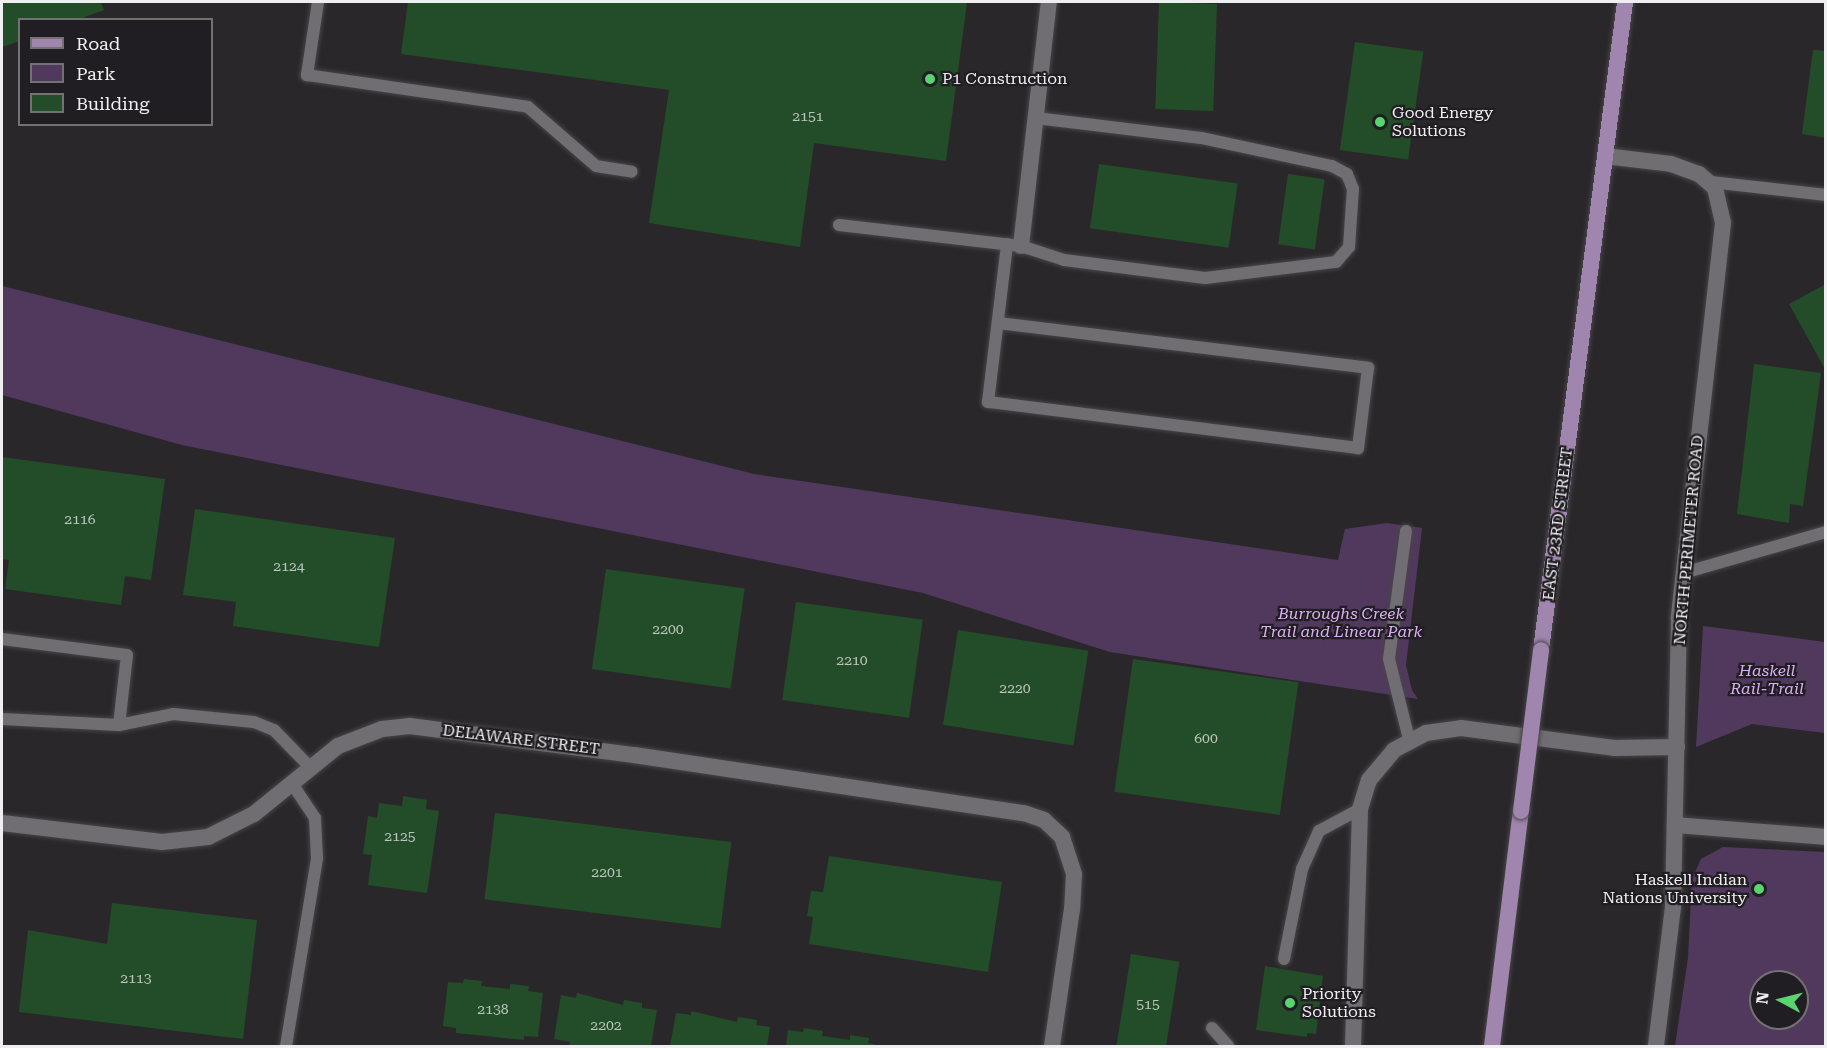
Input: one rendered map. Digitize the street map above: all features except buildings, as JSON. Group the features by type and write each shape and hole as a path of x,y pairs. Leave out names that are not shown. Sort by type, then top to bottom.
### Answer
{"main road":[{"name":"EAST 23RD STREET","path":"1492,1047 1625,2"}],"street":[{"path":"1014,245 1036,118 1049,2"},
{"path":"1605,156 1671,164 1711,182"},
{"name":"NORTH PERIMETER ROAD","path":"1656,1047 1673,907 1683,573 1724,223 1721,202 1711,182"},
{"name":"DELAWARE STREET","path":"2,823 162,842 208,837 254,814 309,766 359,736 410,726 634,755 1024,813 1044,820 1062,837 1072,861 1074,888 1052,1047"},
{"path":"1353,1047 1360,808 1369,780 1380,764 1409,739 1461,729 1614,748 1677,747"},
{"path":"1675,825 1826,837"}],"lane":[{"path":"318,2 307,75 528,107 596,166 632,172"},
{"path":"839,225 1014,245 1064,260 1205,278 1336,262 1349,247 1353,189 1347,174 1332,166 1201,138 1036,118"},
{"path":"1711,182 1826,195"},
{"path":"998,323 1368,368 1358,448 988,402 998,323 1014,245"},
{"path":"1406,531 1389,659 1409,739"},
{"path":"1683,573 1826,532"},
{"path":"2,639 126,655 119,725"},
{"path":"2,719 119,725 173,714 254,722 274,730 309,766"},
{"path":"286,1047 317,858 315,818 291,782"},
{"path":"1284,959 1302,869 1319,831 1360,808"},
{"path":"1212,1028 1228,1047"}],"green space":[{"name":"Burroughs Creek Trail and Linear Park","path":"2,286 754,474 1338,560 1345,529 1387,523 1422,528 1406,665 1412,690 1418,699 1110,652 923,593 182,445 2,395"},
{"name":"Haskell Rail-Trail","path":"1703,626 1825,642 1825,733 1752,724 1696,747"},
{"path":"1723,847 1825,852 1825,1046 1675,1046 1688,958 1692,879 1701,859"}],"place":[{"name":"P1 Construction","path":"930,79"},
{"name":"Good Energy Solutions","path":"1380,122"},
{"name":"Haskell Indian Nations University","path":"1759,889"},
{"name":"Priority Solutions","path":"1290,1003"}]}
